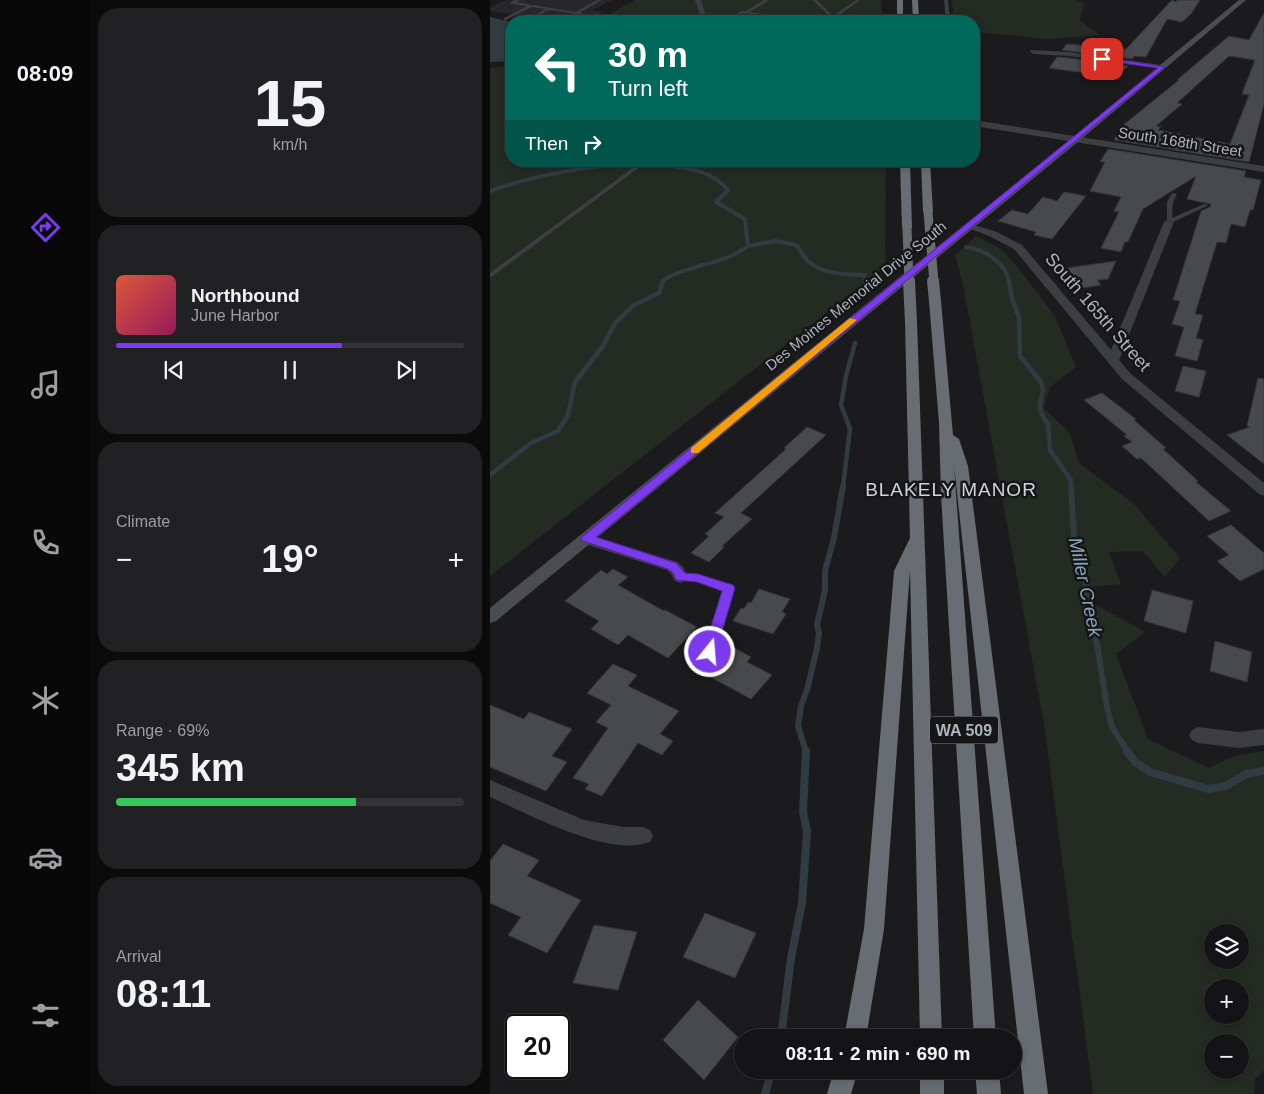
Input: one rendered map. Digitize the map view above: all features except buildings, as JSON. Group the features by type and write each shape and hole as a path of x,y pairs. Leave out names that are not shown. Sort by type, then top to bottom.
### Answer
{"highway":[{"path":"900,0 900,15"},
{"path":"915,0 916,15"},
{"name":"WA 509","path":"904,167 911,322 931,1029"},
{"name":"WA 509","path":"925,167 946,423 948,495 984,1029"},
{"path":"946,423 961,466 1036,1094"},
{"path":"857,1029 874,929 902,571 916,536"},
{"path":"839,1094 843,1079"},
{"path":"932,1079 932,1094"},
{"path":"988,1079 989,1094"}],"main road":[{"name":"Des Moines Memorial Drive South","path":"490,617 1076,139 1243,0"}],"street":[{"path":"698,0 703,15"},
{"path":"1034,52 1069,54 1162,67"},
{"name":"South 168th Street","path":"980,124 1264,169"},
{"path":"1112,362 1169,222"},
{"name":"South 165th Street","path":"968,226 993,234 1018,247 1112,362 1126,376 1264,491"},
{"path":"587,539 672,566 678,571 680,577"},
{"path":"1198,735 1239,740 1264,737"},
{"path":"490,788 583,829 623,836 643,836"}],"lane":[{"path":"518,0 512,3 582,14 580,15"},
{"path":"576,13 600,0"},
{"path":"736,15 747,12 767,0"},
{"path":"815,0 827,15"},
{"path":"838,15 858,0"},
{"path":"946,0 947,15"},
{"path":"513,15 531,6"},
{"path":"537,15 549,9"},
{"path":"747,12 766,15"},
{"path":"490,276 638,167"},
{"path":"1174,194 1170,202 1169,222 1206,205"},
{"path":"680,577 698,578 729,588 710,652"}],"shaded area":[{"path":"506,0 612,0 593,10 603,12 597,15 518,15 490,11 490,7"},
{"path":"635,0 881,0 882,15 608,15"},
{"path":"952,0 1076,0 1084,3 1080,21 1100,35 1049,39 980,33 980,15 953,15"},
{"path":"490,17 505,21 505,61 490,62"},
{"path":"505,67 505,167 886,167 885,267 490,576 490,68"},
{"path":"976,236 1001,249 1020,270 1055,316 1076,367 1050,387 1044,408 1070,433 1079,463 1134,504 1180,558 1165,577 1143,551 1109,552 1121,584 1092,587 1095,604 1145,632 1116,654 1148,739 1209,768 1233,756 1264,751 1264,1070 1255,1079 1254,1094 1093,1094 1045,730 963,285 955,255"}],"waterway":[{"name":"Miller Creek","path":"490,191 560,172 596,167"},
{"name":"Miller Creek","path":"678,167 705,174 721,183 728,190 716,202 745,219 748,246"},
{"name":"Miller Creek","path":"748,246 776,241 796,245 806,259 814,266 835,273 865,275 865,294"},
{"path":"662,282 673,275 728,257 748,246"},
{"name":"Miller Creek","path":"966,247 980,251 993,258 1004,269 1009,282"},
{"path":"490,475 531,443 558,431 568,415 575,382 603,346 615,323 634,305 659,293 663,281"},
{"name":"Miller Creek","path":"1009,281 1012,299 1019,317 1020,356 1041,382 1043,390 1040,403 1041,413 1048,424 1050,450 1071,480 1071,486"},
{"path":"843,487 850,429 841,405 846,376 855,343"},
{"path":"806,752 798,726 801,706 807,690 817,648 819,633 817,625 825,590 825,571 834,538 843,486"},
{"name":"Miller Creek","path":"1071,486 1075,554 1086,576 1086,607 1097,644 1107,707 1112,727 1128,752"},
{"name":"Miller Creek","path":"1127,751 1135,762 1150,772 1208,789 1226,786 1246,774 1264,771"},
{"path":"782,1029 791,958 802,903 807,831 803,812 806,752"},
{"path":"765,1094 769,1079"}],"slow traffic":[{"path":"694,450 853,320"}],"district":[{"name":"BLAKELY MANOR","path":"951,489"}],"route":[{"path":"710,652 729,588 698,578 680,577 678,571 672,566 587,539 1162,67 1102,59"}]}
